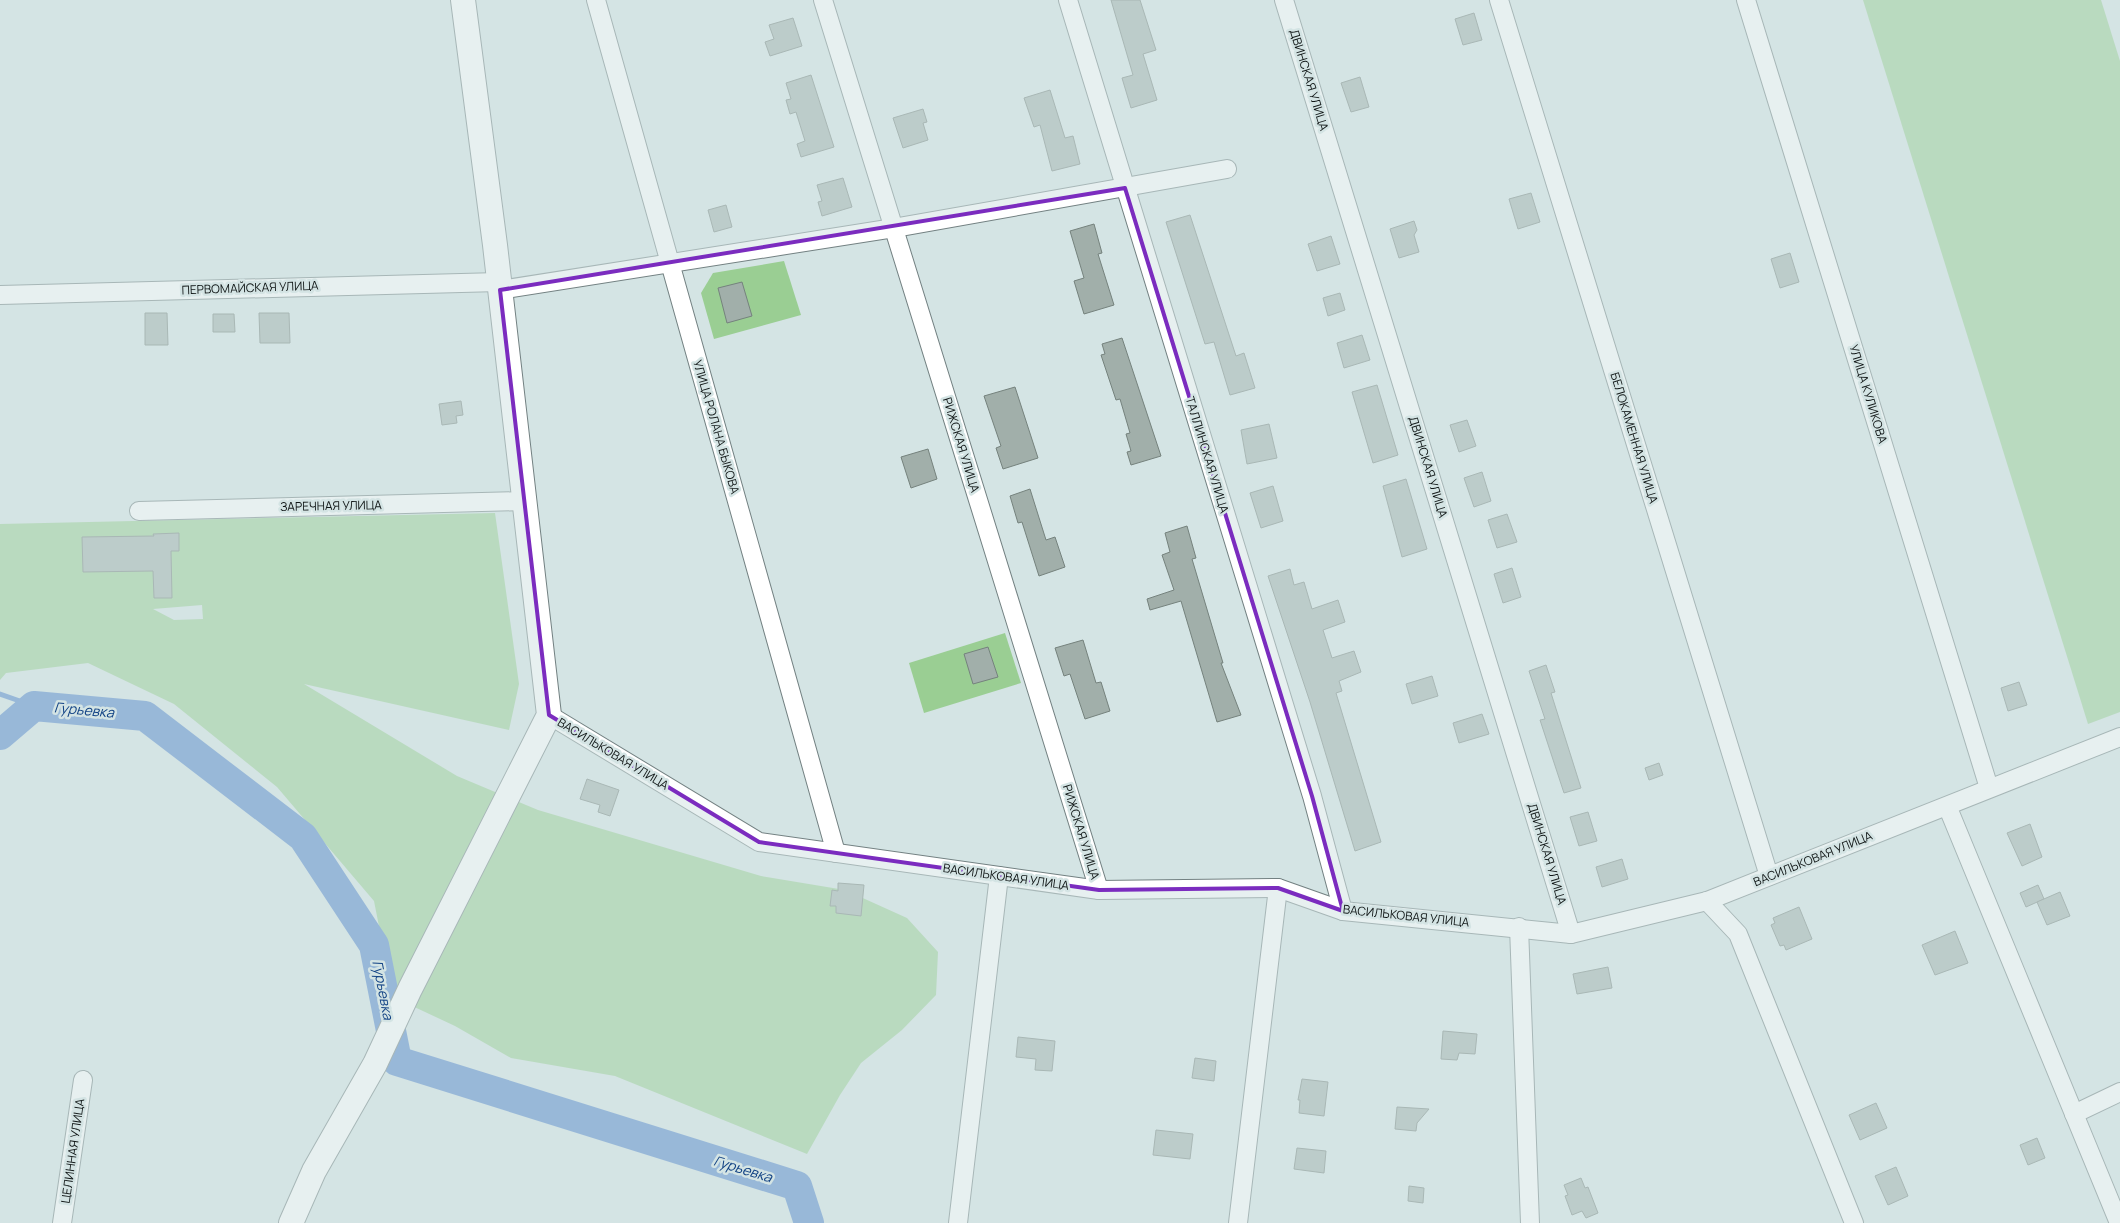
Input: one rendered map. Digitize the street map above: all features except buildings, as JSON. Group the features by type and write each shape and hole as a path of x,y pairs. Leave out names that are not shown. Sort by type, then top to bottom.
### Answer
{"street":[{"path":"291,1223 314,1171 375,1064 410,989 548,715 500,286 463,0"},
{"name":"УЛИЦА РОЛАНА БЫКОВА","path":"596,0 836,853"},
{"name":"РИЖСКАЯ УЛИЦА","path":"823,0 1099,890"},
{"name":"ТАЛЛИНСКАЯ УЛИЦА","path":"1068,0 1312,796 1343,911"},
{"name":"ДВИНСКАЯ УЛИЦА","path":"1284,0 1571,934"},
{"name":"БЕЛОКАМЕННАЯ УЛИЦА","path":"1499,0 1769,876"},
{"name":"УЛИЦА КУЛИКОВА","path":"1746,0 1989,788"},
{"name":"ПЕРВОМАЙСКАЯ УЛИЦА","path":"0,295 500,286 670,263 894,228 1227,169"},
{"name":"ЗАРЕЧНАЯ УЛИЦА","path":"139,511 523,501"},
{"name":"ВАСИЛЬКОВАЯ УЛИЦА","path":"548,715 759,842 1099,890 1278,888 1343,911 1571,934 1707,901 2120,737"},
{"path":"1948,808 2119,1223"},
{"path":"958,1223 999,876"},
{"path":"1238,1223 1278,888"},
{"path":"1707,901 1738,934 1854,1223"},
{"path":"1518,928 1530,1223"},
{"name":"ЦЕЛИННАЯ УЛИЦА","path":"62,1223 83,1080"},
{"path":"2074,1114 2120,1092"}],"highlighted area":[{"path":"1125,188 1312,796 1343,911 1278,888 1099,890 759,842 549,715 500,290"}],"green space":[{"path":"1863,0 2101,0 2120,61 2120,712 2088,724"},
{"path":"784,261 801,315 714,339 701,293 713,273"},
{"path":"495,513 519,684 509,730 304,684 457,776 538,810 761,876 845,890 907,918 938,952 936,995 902,1030 861,1063 840,1095 807,1154 615,1076 511,1058 455,1026 393,997 374,901 277,787 174,704 88,663 6,673 0,680 0,524","holes":["202,605 203,619 174,620 153,609"]},
{"path":"1005,633 1021,683 924,713 909,663"}],"waterway":[{"path":"0,694 34,706"},
{"name":"Гурьевка","path":"0,735 34,706 145,716 303,837 374,945 397,1061 797,1186 809,1223"}]}
